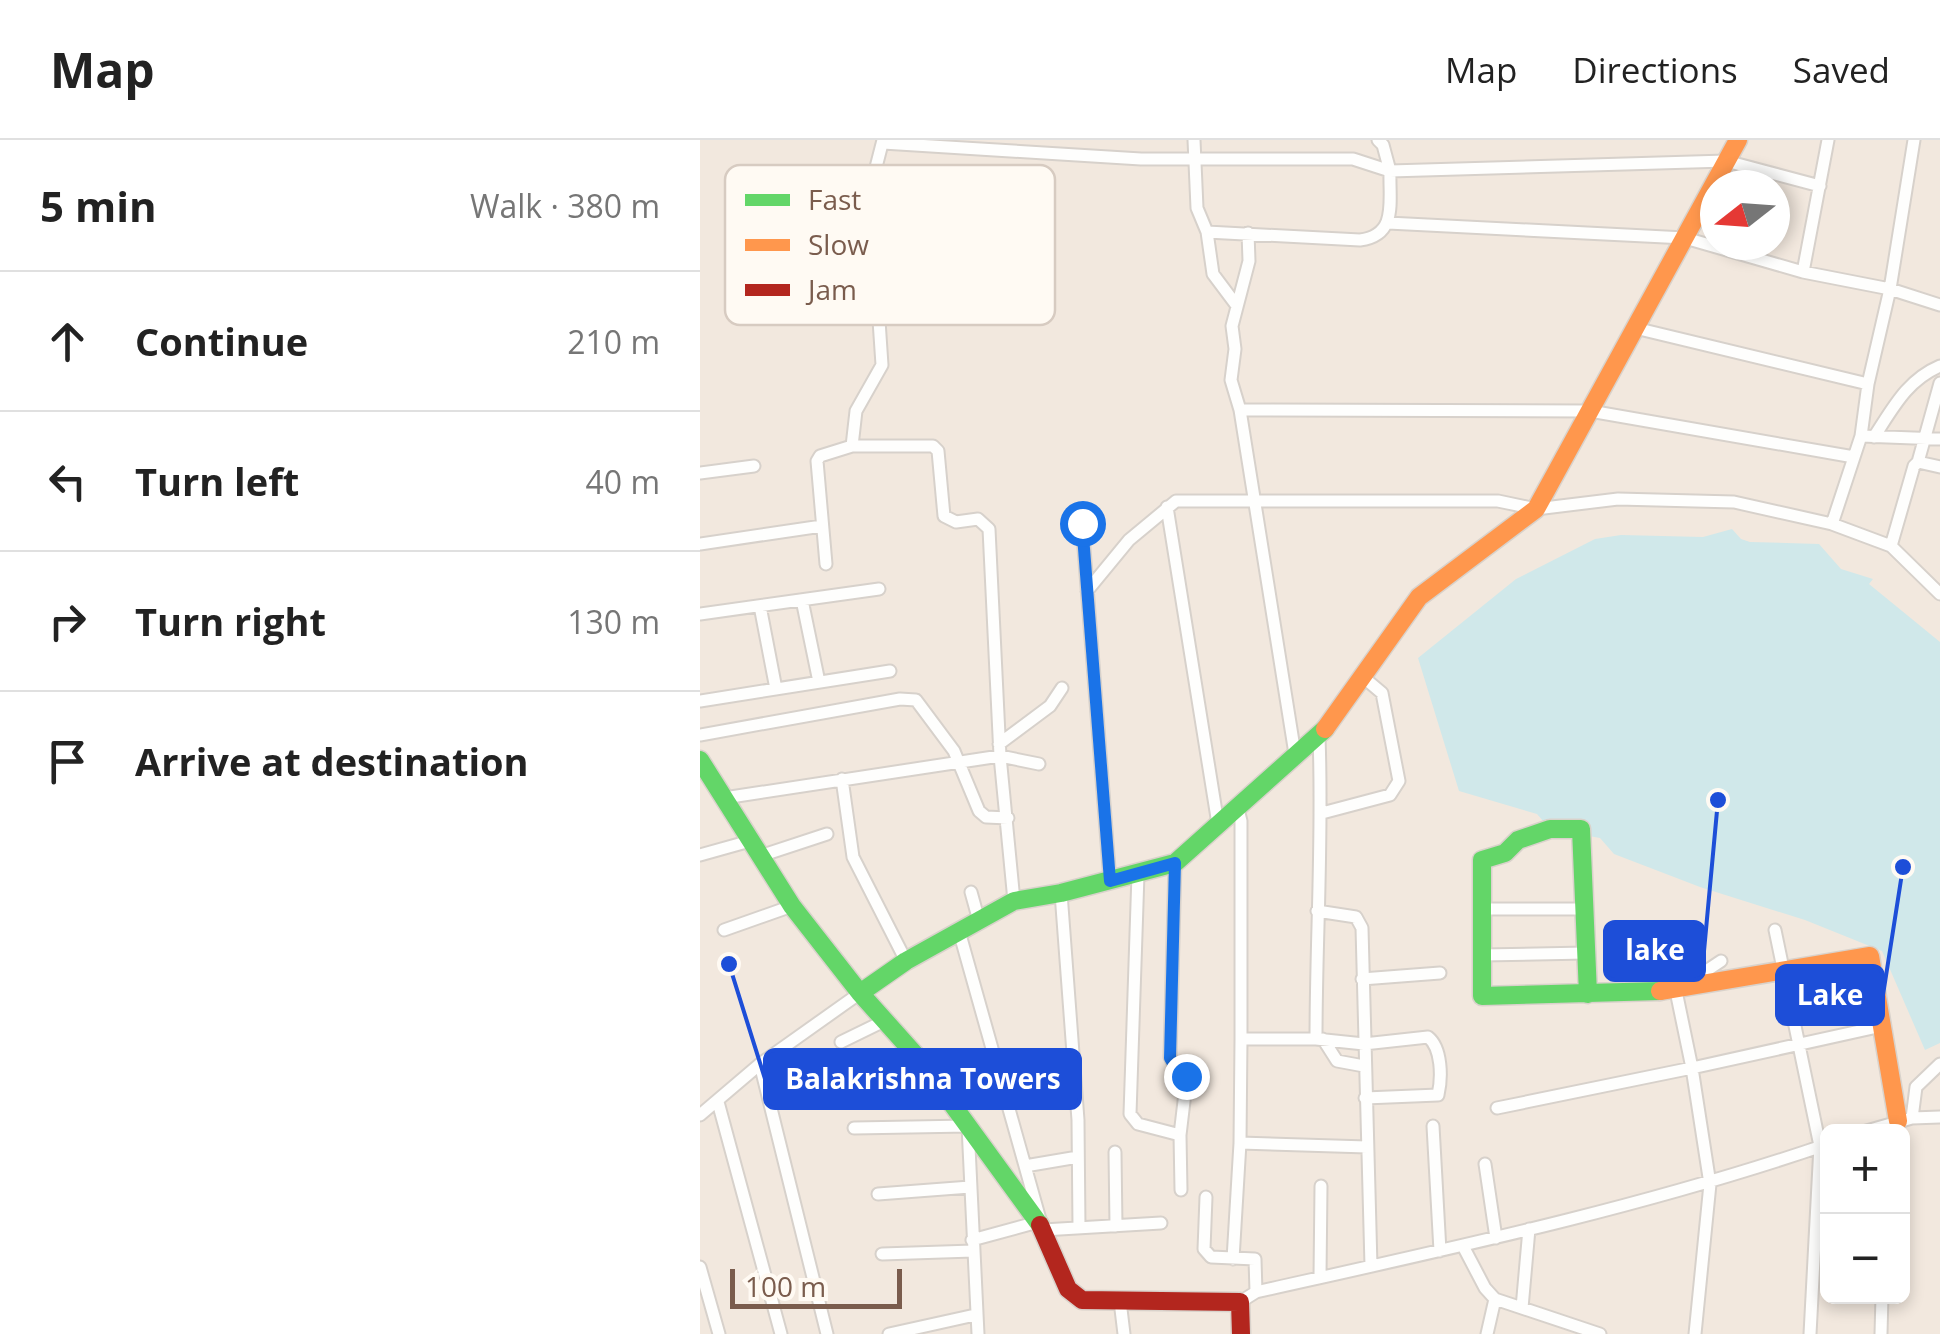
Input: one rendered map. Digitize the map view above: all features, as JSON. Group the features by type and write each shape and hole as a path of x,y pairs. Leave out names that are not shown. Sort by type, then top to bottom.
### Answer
{"street":[{"path":"1194,140 1196,208 1207,232 1212,274 1237,306"},
{"path":"1207,232 1360,240 1378,237 1388,223 1390,172 1378,140"},
{"path":"700,1116 760,1064 860,993 906,962 1014,901 1175,863 1237,804 1319,737 1419,597 1536,510 1738,140"},
{"path":"1803,272 1828,140"},
{"path":"1868,437 1868,384 1890,289 1914,140"},
{"path":"883,142 1141,158 1353,159 1390,172 1726,162 1820,186"},
{"path":"1388,223 1685,238 1940,305"},
{"path":"1248,233 1249,262 1232,320 1235,349 1231,380 1240,410 1295,754"},
{"path":"852,446 856,411 882,365 879,325"},
{"path":"1635,328 1868,384"},
{"path":"1832,524 1854,457 1904,391 1940,366"},
{"path":"1891,546 1940,383"},
{"path":"1240,410 1590,410 1854,457"},
{"path":"1868,437 1940,439"},
{"path":"826,564 817,461 823,454 852,446 934,446 938,451 944,516 956,522 978,520 989,529 1000,750 1014,901"},
{"path":"1918,462 1940,467"},
{"path":"700,473 754,466"},
{"path":"1087,591 1129,540 1176,501 1254,499 1498,501 1536,510 1618,500 1734,502 1832,524 1891,546 1937,587"},
{"path":"1167,507 1218,824"},
{"path":"1082,523 1110,881"},
{"path":"700,544 822,526"},
{"path":"700,614 878,589"},
{"path":"802,600 819,682"},
{"path":"760,606 776,689"},
{"path":"700,701 890,671"},
{"path":"1322,813 1390,795 1399,781 1382,693 1363,676"},
{"path":"724,798 959,762 1000,750 1050,706 1062,688"},
{"path":"700,735 908,699 922,704 959,762 982,815 1008,818"},
{"path":"1319,737 1319,1039 1338,1061 1364,1066"},
{"path":"1000,750 1040,764"},
{"path":"701,764 792,906 860,993 920,1060 1041,1226"},
{"path":"842,780 853,857 906,962"},
{"path":"1233,1258 1240,1143 1242,821 1237,804"},
{"path":"1588,994 1581,829 1550,829 1518,840 1505,853 1482,860 1482,996 1588,994 1676,991 1870,956 1896,1123"},
{"path":"700,855 755,849 827,834"},
{"path":"1175,863 1170,1058 1174,1065 1186,1070 1180,1190"},
{"path":"1138,874 1130,1114 1138,1124 1180,1134"},
{"path":"971,892 979,920"},
{"path":"1061,892 1078,1120 1079,1228"},
{"path":"724,930 792,906"},
{"path":"1482,909 1585,909"},
{"path":"1316,911 1360,920 1371,1266"},
{"path":"1775,930 1820,1129"},
{"path":"959,931 1041,1226 1068,1289 1082,1300 1248,1297 1710,1184 1820,1146"},
{"path":"1482,955 1586,952"},
{"path":"1676,991 1721,962"},
{"path":"1362,979 1440,973"},
{"path":"1676,991 1710,1184 1695,1334"},
{"path":"841,1042 886,1020"},
{"path":"1496,1108 1882,1026"},
{"path":"1240,1038 1364,1044 1428,1036 1438,1048 1440,1091 1433,1097 1366,1098"},
{"path":"847,1091 920,1060"},
{"path":"760,1064 826,1334"},
{"path":"1896,1123 1916,1087 1939,1065"},
{"path":"718,1102 781,1334"},
{"path":"1896,1123 1940,1117"},
{"path":"854,1128 968,1126"},
{"path":"968,1126 978,1334"},
{"path":"1433,1126 1440,1251"},
{"path":"1240,1143 1367,1147"},
{"path":"1114,1152 1116,1226"},
{"path":"1024,1166 1078,1158"},
{"path":"1486,1164 1496,1238"},
{"path":"1320,1278 1321,1186"},
{"path":"878,1194 970,1188"},
{"path":"1206,1196 1204,1249 1211,1257 1254,1259 1241,1334"},
{"path":"1810,1334 1820,1199"},
{"path":"882,1254 973,1245 1041,1226 1161,1223"},
{"path":"1522,1308 1529,1230"},
{"path":"1463,1246 1484,1288 1496,1299 1600,1334"},
{"path":"700,1267 719,1334"},
{"path":"1488,1334 1496,1299"},
{"path":"1120,1301 1124,1334"},
{"path":"1881,1334 1882,1304"},
{"path":"889,1334 975,1315"}],"shaded area":[{"path":"700,140 1940,140 1940,1334 700,1334"}],"water":[{"path":"1732,529 1750,542 1819,544 1841,569 1873,579 1869,584 1940,642 1940,1043 1925,1050 1882,951 1614,854 1600,838 1550,829 1537,814 1459,791 1418,658 1516,579 1595,539 1621,535 1703,537"}],"traffic: fast":[{"path":"860,993 906,961 1014,901 1061,893 1175,863 1325,729"},
{"path":"700,760 792,906 860,993 920,1060 1040,1225"},
{"path":"1588,994 1581,829 1550,829 1518,840 1505,853 1482,860 1482,996 1660,991"}],"traffic: slow":[{"path":"1325,729 1419,597 1536,509 1738,140"},
{"path":"1660,991 1870,956 1898,1121"}],"traffic: jam":[{"path":"1040,1225 1068,1289 1082,1300 1240,1302 1241,1334"}],"place":[{"name":"lake","path":"1718,800"},
{"name":"Lake","path":"1903,867"},
{"name":"Balakrishna Towers","path":"729,964"}],"route":[{"path":"1082,523 1110,881 1175,863 1170,1058 1174,1065 1183,1066 1186,1076"}]}
